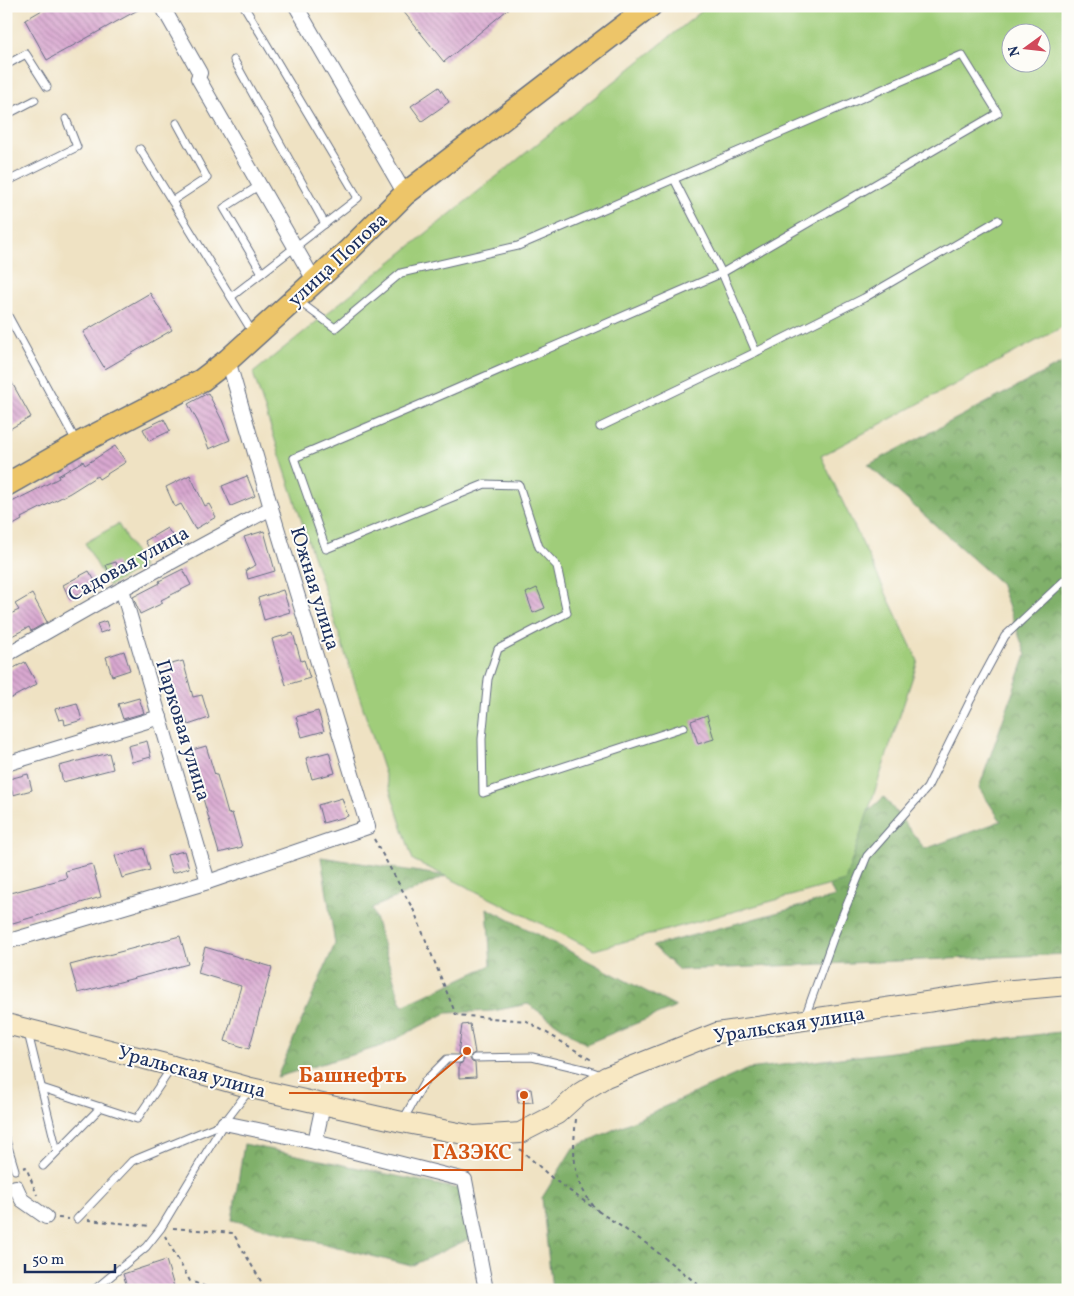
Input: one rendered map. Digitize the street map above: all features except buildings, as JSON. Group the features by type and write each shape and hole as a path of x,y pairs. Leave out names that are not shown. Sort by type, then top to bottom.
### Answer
{"main road":[{"name":"улица Попова","path":"6,485 78,444 202,380 228,360 294,298 348,251 405,194 650,6"}],"street":[{"path":"162,6 200,73 198,78 314,280"},
{"path":"296,6 405,194"},
{"name":"Южная улица","path":"228,360 368,827"},
{"name":"Садовая улица","path":"6,655 271,508"},
{"name":"Парковая улица","path":"122,589 208,882"},
{"path":"6,764 160,717"},
{"path":"6,942 208,882 368,827"},
{"name":"Уральская улица","path":"6,1024 173,1066 251,1088 474,1136 520,1133 557,1114 580,1093 606,1077 717,1032 1001,991 1068,985"},
{"path":"315,1142 323,1105"},
{"path":"224,1123 315,1142 465,1180 486,1290"},
{"path":"6,1190 16,1187 22,1200 46,1217"}],"lane":[{"path":"231,297 358,198 244,6"},
{"path":"6,65 26,54 47,87"},
{"path":"294,298 335,328 401,273 518,246 962,55 998,113 722,273 419,406 294,458 326,549 485,484 519,485 539,547 557,566 567,613 498,649 488,678 482,739 483,793 684,727"},
{"path":"234,60 325,224"},
{"path":"6,116 35,100"},
{"path":"6,182 77,147 66,119"},
{"path":"172,201 207,178 177,123"},
{"path":"140,149 254,336"},
{"path":"674,179 722,273 756,352"},
{"path":"260,185 224,208 262,273"},
{"path":"600,428 864,298 998,220"},
{"path":"6,312 78,444"},
{"path":"804,1020 834,936 867,856 928,788 971,698 1005,636 1068,577"},
{"path":"27,1028 58,1151"},
{"path":"475,1058 532,1057 587,1070 606,1077"},
{"path":"402,1122 425,1081 447,1060 458,1059"},
{"path":"42,1088 137,1118 173,1066"},
{"path":"94,1290 146,1247 161,1228 224,1123 251,1088"},
{"path":"43,1166 101,1107"},
{"path":"77,1219 132,1162 224,1123"},
{"path":"6,1140 15,1170"}],"path":[{"path":"368,827 414,911 456,1016 527,1021 590,1059 587,1070"},
{"path":"576,1119 573,1148 576,1176 588,1200 599,1212"},
{"path":"504,1134 552,1178 647,1244 705,1290"}],"green space":[{"path":"708,6 1068,6 1068,324 821,456 918,661 845,881 594,950 413,860 253,373"},
{"path":"1068,360 1068,954 679,970 653,946 835,897 816,857 884,797 925,849 1001,821 979,788 1026,655 1000,583 868,465"},
{"path":"118,524 143,567 109,586 85,543"},
{"path":"321,857 446,876 372,908 402,1006 491,965 487,908 676,1007 586,1044 528,1004 493,1011 446,1013 382,1046 277,1077 335,944"},
{"path":"1068,1031 1068,1290 552,1290 542,1198 573,1148 748,1069"},
{"path":"244,1144 468,1191 471,1238 411,1266 232,1220"}],"place":[{"name":"Башнефть","path":"467,1051"},
{"name":"ГАЗЭКС","path":"524,1095"}]}
